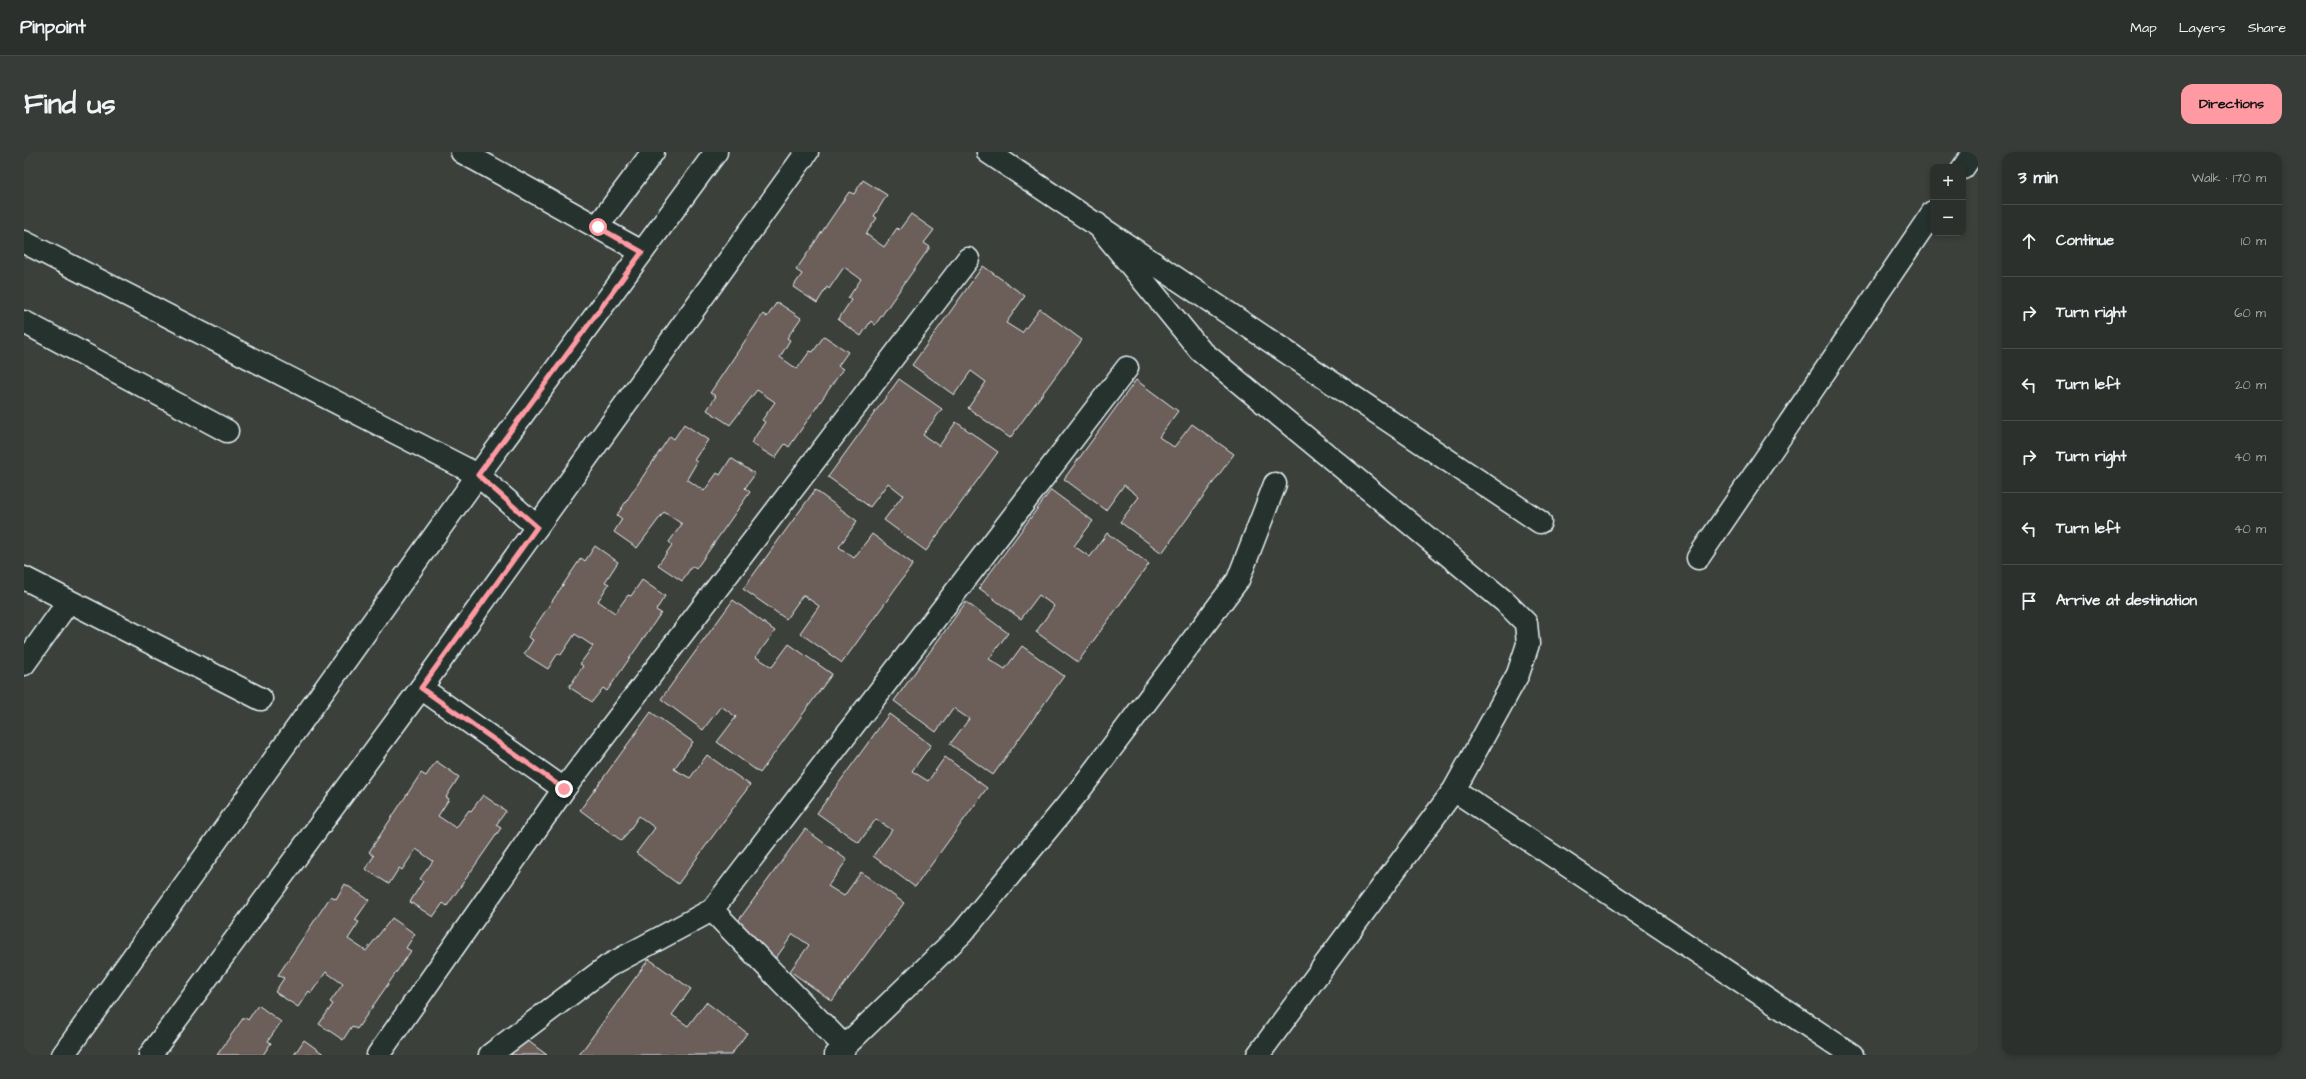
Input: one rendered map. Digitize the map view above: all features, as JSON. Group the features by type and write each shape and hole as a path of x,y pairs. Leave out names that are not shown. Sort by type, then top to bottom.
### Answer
{"street":[{"path":"462,152 642,252"},
{"path":"598,227 653,152"},
{"path":"63,1055 478,475 716,152"},
{"path":"150,1055 421,688 807,152"},
{"path":"988,152 1540,522"},
{"path":"1966,164 1974,152"},
{"path":"1698,558 1930,216"},
{"path":"1097,224 1200,350 1504,601 1526,623 1528,644 1518,674 1454,790 1258,1055"},
{"path":"24,242 478,475 537,527"},
{"path":"378,1055 564,789 968,259"},
{"path":"24,322 227,431"},
{"path":"490,1055 608,966 712,910 1127,368"},
{"path":"712,910 840,1051 962,933 1079,791 1238,580 1275,484"},
{"path":"24,578 261,699"},
{"path":"24,664 69,601"},
{"path":"421,688 564,789"},
{"path":"1454,790 1852,1055"}],"building":[{"path":"863,180 887,195 874,216 877,218 866,234 884,247 897,228 899,230 911,214 934,230 924,243 930,247 875,325 871,321 861,336 838,320 851,300 848,298 861,279 844,267 829,289 827,287 817,303 793,287 802,274 796,270 849,192 854,194"},
{"path":"983,266 1025,296 1006,323 1022,333 1040,309 1082,340 1010,438 968,408 986,382 971,371 954,395 912,365"},
{"path":"777,302 801,318 787,338 790,340 780,357 797,369 810,351 813,352 824,336 848,352 838,366 843,369 789,447 785,444 775,458 751,443 765,422 762,420 775,402 757,390 730,425 707,410 716,396 710,393 763,314 767,317"},
{"path":"899,379 942,409 923,435 939,446 956,422 998,452 926,551 884,520 903,495 888,483 870,507 828,477"},
{"path":"1136,380 1178,411 1159,437 1174,447 1192,424 1234,454 1162,553 1120,522 1139,497 1124,485 1106,510 1064,479"},
{"path":"684,424 708,440 694,460 697,462 687,479 704,491 717,473 720,475 731,458 755,474 745,488 750,492 696,569 692,566 682,581 658,565 672,545 669,542 682,524 664,512 637,548 614,532 622,519 617,515 670,436 674,439"},
{"path":"815,490 857,521 839,547 854,558 872,534 913,564 842,663 800,633 819,606 803,595 786,619 743,589"},
{"path":"1051,490 1093,521 1074,546 1090,557 1107,533 1149,564 1078,662 1036,632 1054,606 1039,595 1021,619 979,588"},
{"path":"595,546 618,562 605,582 609,584 598,601 615,613 628,595 631,596 642,580 665,596 656,610 661,613 607,691 603,688 592,702 569,687 583,666 580,664 593,646 575,634 561,655 558,653 548,669 524,654 533,640 528,637 581,558 585,561"},
{"path":"733,600 775,631 756,657 772,667 789,644 832,674 760,773 717,742 736,717 721,706 703,730 661,699"},
{"path":"966,602 1008,633 989,659 1005,669 1022,646 1064,676 993,775 950,744 969,719 953,708 936,732 894,701"},
{"path":"651,712 693,742 674,769 690,778 707,755 750,785 678,884 636,853 655,828 639,816 622,841 580,810"},
{"path":"889,714 931,745 912,771 928,781 945,757 987,788 915,887 873,856 892,830 876,819 859,843 817,813"},
{"path":"436,761 459,777 446,797 449,799 438,816 456,828 469,810 471,811 483,795 506,811 496,825 501,828 447,906 443,903 433,917 410,902 423,881 420,879 433,861 416,849 402,870 399,868 389,884 365,869 374,856 369,852 421,773 426,776"},
{"path":"805,829 847,860 828,886 844,896 861,872 904,903 832,1001 790,971 809,945 793,934 776,958 733,928"},
{"path":"345,884 369,900 355,920 359,922 348,939 366,951 392,918 415,934 406,948 411,951 357,1029 352,1026 343,1040 319,1024 333,1004 330,1002 343,984 326,972 311,993 309,991 298,1007 275,992 284,978 278,975 331,896 336,899"},
{"path":"649,959 691,989 672,1015 688,1026 706,1002 747,1033 731,1055 579,1055"},
{"path":"258,1005 281,1022 268,1041 271,1043 263,1055 217,1055 244,1017 248,1020"},
{"path":"524,1038 547,1055 511,1055"},
{"path":"304,1040 325,1055 294,1055"}],"route":[{"path":"564,789 421,688 537,527 478,475 642,252 598,227"}]}
